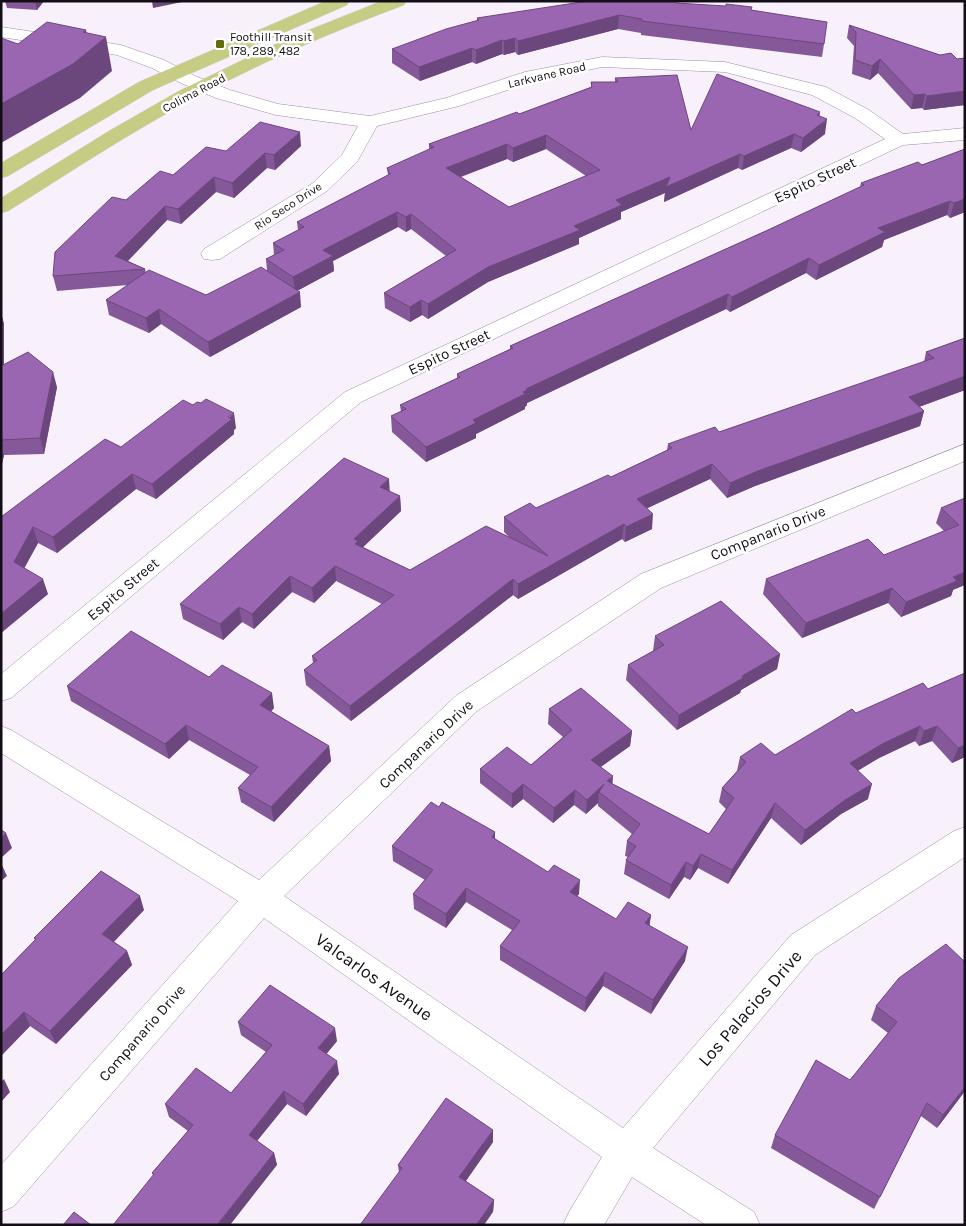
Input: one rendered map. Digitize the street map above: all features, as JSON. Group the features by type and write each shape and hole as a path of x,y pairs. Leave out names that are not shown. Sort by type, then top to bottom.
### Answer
{"main road":[{"name":"Colima Road","path":"1,207 88,152 190,80 341,1"},
{"name":"Colima Road","path":"1,172 146,86 190,80 298,41 398,1"}],"street":[{"name":"Larkvane Road","path":"1,32 121,50 158,64 190,80 276,109 370,122 452,102 531,76 602,62 725,66 819,91 862,114 899,140"},
{"name":"Rio Seco Drive","path":"212,254 320,187 350,158 370,122"},
{"name":"Espito Street","path":"1,690 353,397 899,140 965,134"},
{"name":"Companario Drive","path":"1,1193 261,898 467,703 651,581 965,452"},
{"name":"Valcarlos Avenue","path":"1,738 261,898 626,1152 740,1225"},
{"name":"Los Palacios Drive","path":"582,1225 626,1152 803,945 965,840"}],"building":[{"path":"588,1 676,1 676,3 726,6 726,4 752,7 751,10 827,22 824,44 642,21 642,19 619,15 518,41 515,38 502,40 476,50 472,48 419,67 392,49 446,29 479,20 477,18"},
{"path":"47,22 86,30 83,32 106,37 73,64 1,104 1,38 18,44"},
{"path":"849,25 940,55 951,53 957,59 965,58 965,91 927,96 925,94 914,95 880,59 872,66 855,60 856,32"},
{"path":"717,74 820,112 817,115 827,119 803,138 794,134 744,156 740,154 666,187 670,177 616,200 622,205 574,226 580,230 488,267 428,304 421,300 410,307 384,293 456,250 411,214 406,217 397,212 323,250 333,256 293,277 266,259 284,250 273,243 304,227 297,222 390,174 387,168 434,147 429,144 592,87 591,82 618,82 615,78 677,75 691,130","holes":["546,135 600,170 509,207 446,168 507,144 513,148"]},
{"path":"260,122 300,132 274,155 265,153 232,183 214,177 178,209 165,206 115,256 145,269 53,276 55,252 112,197 126,200 160,171 173,175 206,147 226,151"},
{"path":"965,149 965,199 954,203 950,201 878,228 885,232 819,265 809,258 732,297 728,294 526,389 528,390 523,392 525,394 473,420 476,423 426,447 391,416 406,409 400,405 460,377 457,374 513,348 510,346 864,185 861,183 918,162 922,165"},
{"path":"261,267 300,292 208,342 159,309 146,318 106,300 149,270 206,295"},
{"path":"965,338 965,376 909,397 924,411 758,471 730,483 712,464 637,499 653,514 626,527 624,524 518,584 513,579 350,706 304,670 317,660 312,656 394,595 335,566 312,588 290,576 252,614 239,607 220,624 180,604 344,458 389,479 380,487 400,496 354,539 358,541 355,544 410,570 486,526 548,556 504,517 530,503 536,508 608,475 611,477 672,448 668,444 715,427 719,432 934,358 926,352"},
{"path":"28,352 53,372 40,438 1,440 1,366"},
{"path":"206,399 234,413 228,417 232,419 152,484 132,474 53,537 33,527 14,562 43,579 1,614 1,517 105,439 121,447 183,400 193,405 197,402 201,403"},
{"path":"965,498 965,572 953,577 957,581 906,602 892,588 806,623 766,579 868,539 884,555 959,525 941,508"},
{"path":"721,601 780,654 679,715 628,665 664,645 655,636"},
{"path":"131,631 209,677 222,665 272,693 260,705 329,746 271,807 238,788 258,767 186,725 165,744 67,686"},
{"path":"965,673 965,745 958,748 937,726 924,731 920,726 884,743 850,763 872,784 845,800 805,830 775,803 732,870 701,854 693,866 686,862 671,885 626,860 636,846 627,841 640,824 599,792 604,784 587,800 575,790 554,808 523,784 512,794 480,769 507,747 531,765 572,730 549,709 581,688 632,731 591,760 613,776 607,781 709,834 734,798 722,788 746,762 740,757 761,743 775,755 852,709 856,713 923,683 928,689"},
{"path":"431,802 439,807 442,802 495,832 492,837 548,872 554,865 580,880 570,892 616,919 628,902 651,915 645,923 688,947 653,1000 605,972 586,998 500,946 520,921 466,888 446,914 413,894 433,870 392,846"},
{"path":"1,830 6,833 1,838"},
{"path":"101,871 140,896 102,934 127,951 50,1031 24,1012 1,1035 1,975 36,939 34,938"},
{"path":"946,944 965,962 965,1087 943,1115 927,1103 880,1197 775,1135 816,1060 850,1080 897,1022 876,1006 899,978"},
{"path":"270,985 335,1028 318,1048 337,1061 303,1104 284,1091 249,1135 274,1153 217,1225 113,1225 154,1174 152,1173 193,1125 165,1104 196,1068 231,1093 272,1045 238,1022"},
{"path":"446,1098 493,1130 459,1177 494,1200 476,1225 360,1225 402,1168 398,1165"},
{"path":"74,1212 91,1225 63,1225"}],"place":[{"name":"Foothill Transit 178, 289, 482","path":"220,44"}]}
